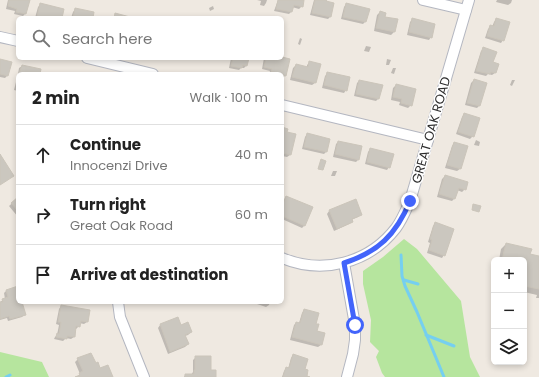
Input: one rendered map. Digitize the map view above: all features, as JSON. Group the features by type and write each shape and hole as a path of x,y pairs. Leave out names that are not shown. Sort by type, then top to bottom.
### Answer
{"street":[{"path":"423,0 466,10"},
{"name":"GREAT OAK ROAD","path":"284,259 290,262 305,265 320,266 344,263 373,250 386,240 396,228 410,201 469,0"},
{"path":"0,37 16,41"},
{"path":"95,60 145,72"},
{"path":"284,105 428,140"},
{"path":"344,263 355,325 354,354 347,377"},
{"path":"118,304 120,317 144,377"}],"green space":[{"path":"404,239 417,249 461,301 470,357 480,377 385,377 382,373 376,357 379,351 370,342 371,320 363,284 363,271 383,257"},
{"path":"0,352 42,362 49,377 0,377"}],"building":[{"path":"9,0 30,0 26,14 16,12 17,9 8,6"},
{"path":"278,0 304,0 303,7 294,5 292,12 276,9"},
{"path":"315,0 327,0 326,1 334,3 331,17 312,13"},
{"path":"40,3 64,9 62,16 37,16"},
{"path":"346,3 370,9 366,22 343,17"},
{"path":"75,8 94,12 93,16 73,16"},
{"path":"380,11 386,13 385,17 398,19 395,32 376,28"},
{"path":"115,13 126,16 114,16"},
{"path":"412,18 435,24 432,38 409,32"},
{"path":"496,18 510,22 504,41 487,36 490,25 494,26"},
{"path":"483,47 497,52 493,62 499,64 496,73 491,72 490,74 476,71"},
{"path":"284,58 290,59 286,76 284,76 284,72 271,72 272,69 264,67 266,60 284,60"},
{"path":"0,59 12,62 8,76 0,74"},
{"path":"232,60 248,60 247,66 243,65 242,68 231,66"},
{"path":"309,61 321,64 316,83 292,77 296,64 308,67"},
{"path":"22,65 41,69 40,72 20,72"},
{"path":"327,72 350,77 347,91 324,85"},
{"path":"474,79 487,83 480,106 467,103"},
{"path":"359,80 383,85 379,99 356,94"},
{"path":"396,84 416,89 412,106 401,103 402,99 393,97"},
{"path":"464,113 480,118 474,137 458,132"},
{"path":"284,128 288,129 287,132 296,134 291,155 284,153"},
{"path":"307,133 330,139 327,152 304,147"},
{"path":"338,141 362,146 359,160 335,154"},
{"path":"454,142 468,146 461,169 447,165"},
{"path":"370,148 394,154 390,168 367,162"},
{"path":"0,154 14,176 0,185"},
{"path":"321,159 326,161 323,170 318,169"},
{"path":"445,175 468,182 466,190 459,188 455,199 439,194"},
{"path":"286,196 313,207 305,226 284,217 284,201"},
{"path":"16,199 16,209 11,203"},
{"path":"356,199 362,215 352,219 353,222 337,229 329,210"},
{"path":"473,204 481,206 479,212 472,210"},
{"path":"435,222 454,229 445,256 429,250 432,240 430,239"},
{"path":"506,243 532,249 530,254 539,256 539,289 527,287 527,257 503,257"},
{"path":"16,287 16,304 23,304 26,315 10,319 9,316 0,319 0,302 3,302 2,299 8,297 6,290"},
{"path":"61,305 90,310 88,322 81,321 80,327 76,326 75,337 67,336 67,339 56,337 57,333 59,334 61,322 58,322"},
{"path":"304,309 319,313 316,324 319,324 317,331 325,333 322,345 292,337 296,322 300,323"},
{"path":"178,317 181,325 188,322 192,332 185,335 189,344 170,352 160,324"},
{"path":"91,353 96,363 98,362 100,368 108,365 113,377 75,377 80,375 79,373 83,371 77,358"},
{"path":"293,354 308,359 305,369 308,370 307,376 310,377 283,377 286,367 289,368"},
{"path":"195,356 211,356 211,370 216,370 216,377 185,377 185,374 194,374"}],"waterway":[{"path":"401,255 402,276 405,286 444,377"},
{"path":"404,280 418,284"},
{"path":"426,335 454,346"},
{"path":"6,377 10,375"}],"route":[{"path":"355,325 344,263 373,250 386,240 396,228 410,201"}]}
